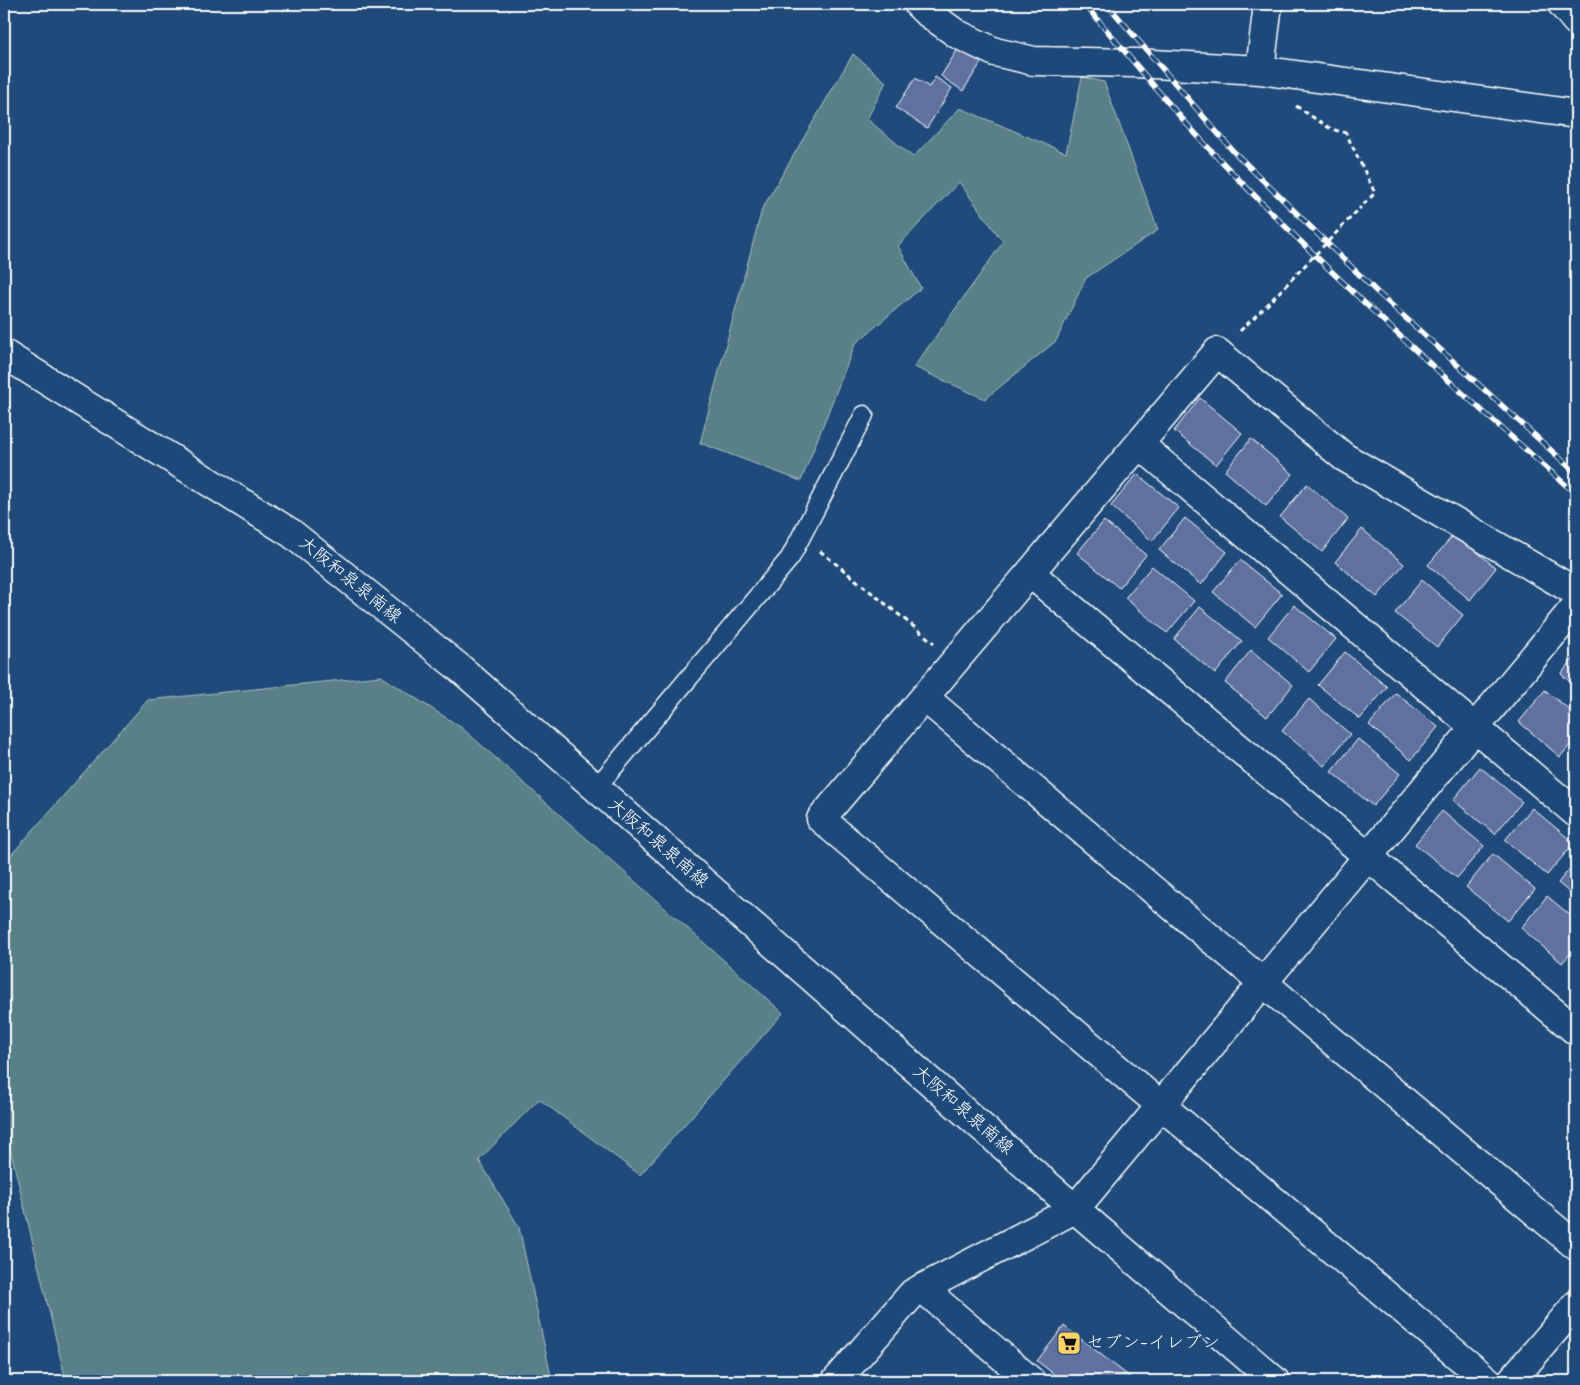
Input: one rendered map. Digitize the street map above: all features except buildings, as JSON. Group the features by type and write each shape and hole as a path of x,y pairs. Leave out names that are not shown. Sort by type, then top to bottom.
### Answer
{"street":[{"path":"918,4 957,34 994,52 1034,61 1136,63 1260,70 1576,114"},
{"path":"1260,70 1268,4"},
{"path":"1562,4 1576,21"},
{"path":"1488,1381 821,819 1217,352 1344,457 1576,592"},
{"name":"大阪和泉泉南線","path":"4,354 291,533 462,670 1075,1209 1275,1381"},
{"path":"1139,444 1576,813"},
{"path":"1030,573 1576,1031"},
{"path":"836,1381 913,1293 1075,1209 1576,606"},
{"path":"925,698 1576,1246"},
{"path":"922,1288 1031,1381"},
{"path":"1511,1381 1576,1305"}],"lane":[{"path":"596,788 790,558 864,415"}],"path":[{"path":"1217,352 1266,306 1375,193 1346,133 1331,129 1290,102"},
{"path":"801,537 956,660"}],"green space":[{"path":"853,54 886,82 867,119 913,157 960,108 1066,153 1082,77 1104,82 1158,230 1086,278 1056,341 985,399 914,367 1003,242 959,182 898,246 921,288 855,344 801,481 700,443 762,209"},
{"path":"381,676 462,728 783,1013 640,1175 539,1099 479,1160 519,1227 552,1381 66,1381 4,1123 4,863 148,700"}],"railway":[{"path":"1084,4 1218,158 1304,245 1393,330 1576,494"},
{"path":"1107,4 1233,151 1376,291 1576,473"}],"place":[{"name":"セブン-イレブン","path":"1069,1343"}]}
